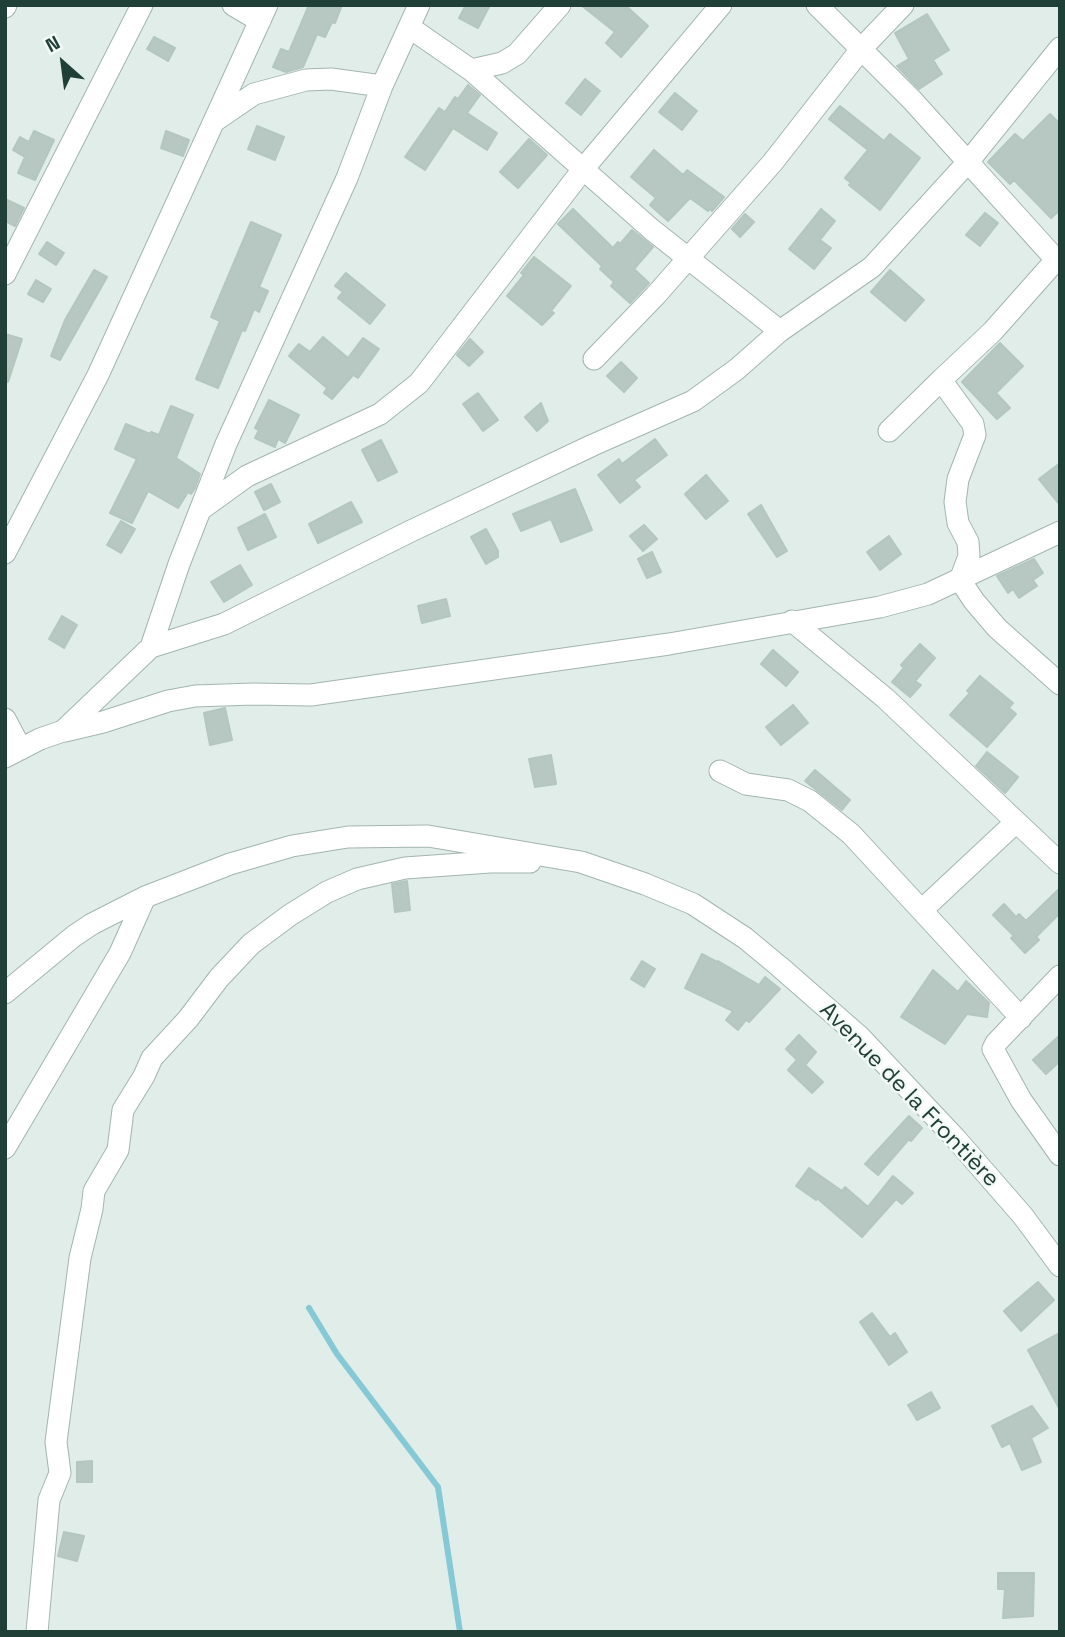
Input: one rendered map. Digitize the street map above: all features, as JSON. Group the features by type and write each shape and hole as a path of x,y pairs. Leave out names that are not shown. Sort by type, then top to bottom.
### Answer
{"street":[{"path":"5,274 142,5"},
{"path":"5,553 98,375 264,13 233,5"},
{"path":"151,647 226,444 347,178 382,86 419,5"},
{"path":"471,70 502,63 517,54 560,5"},
{"path":"200,510 247,476 380,414 419,383 584,168 721,5"},
{"path":"817,5 862,48 1058,262 1002,322 889,431"},
{"path":"594,359 655,296 773,162 862,48 903,5"},
{"path":"409,27 471,70 687,259 780,331"},
{"path":"63,731 151,647 224,624 411,531 693,401 737,369 780,331 872,267 968,162 1060,48"},
{"path":"214,121 254,94 306,80 331,79 382,86"},
{"path":"941,380 973,424 975,435 958,479 955,502 958,523 968,542 969,556 960,580"},
{"path":"5,719 13,753 63,731 195,696 311,695 669,644 904,602 960,580 1060,532"},
{"path":"960,580 997,628 1060,684"},
{"path":"792,621 885,698 1060,863"},
{"path":"720,771 746,784 788,790 810,802 851,834 1021,1017"},
{"path":"923,909 1016,822"},
{"name":"Avenue de la Frontière","path":"5,993 92,924 145,897 230,864 292,846 348,837 428,836 581,862 693,904 745,938 780,967 860,1037 956,1139 1023,1216 1060,1266"},
{"path":"37,1632 49,1500 60,1473 56,1442 80,1258 94,1191 118,1150 123,1110 158,1049 188,1019 219,978 251,944 327,892 357,879 405,868 490,862 581,862"},
{"path":"5,1148 120,953 145,897"},
{"path":"1060,976 993,1049 1021,1100 1060,1155"}],"building":[{"path":"309,5 342,5 335,23 332,22 325,37 317,34 303,67 286,72 273,67 281,49 289,52"},
{"path":"466,5 490,5 478,28 459,18"},
{"path":"581,5 625,5 648,26 621,57 606,43 615,32"},
{"path":"927,14 949,50 933,60 942,74 919,89 897,66 909,59 895,33"},
{"path":"154,37 175,48 168,61 147,49"},
{"path":"585,79 600,91 581,115 566,103"},
{"path":"468,85 480,95 467,113 497,133 487,150 453,128 425,170 405,157 439,108 445,112 455,97 458,99"},
{"path":"675,93 697,111 682,130 659,112"},
{"path":"840,106 884,141 890,134 920,158 880,210 849,185 851,183 845,178 868,150 829,119"},
{"path":"1050,114 1060,124 1060,210 1051,218 1014,180 1010,184 988,162 1015,134 1023,141"},
{"path":"257,126 284,137 275,160 248,149"},
{"path":"34,131 54,140 35,180 18,173 25,157 13,150 20,137 29,142"},
{"path":"166,131 189,140 183,156 161,148"},
{"path":"529,139 547,155 518,188 500,172"},
{"path":"654,150 683,175 687,170 724,197 712,211 690,198 668,221 650,205 656,198 631,177"},
{"path":"5,199 24,208 15,226 5,221"},
{"path":"573,209 613,248 632,230 653,247 634,269 649,283 630,303 611,286 614,282 600,269 602,266 558,224"},
{"path":"821,209 835,221 820,240 831,248 814,269 789,249"},
{"path":"985,213 998,223 980,246 966,235"},
{"path":"745,214 754,222 740,237 732,229"},
{"path":"251,222 281,235 259,287 268,291 259,312 254,309 245,331 242,330 218,388 196,379 220,321 211,317"},
{"path":"47,242 64,253 56,265 39,254"},
{"path":"534,257 571,286 551,311 554,313 542,325 507,296"},
{"path":"94,270 107,277 60,360 51,356 65,320"},
{"path":"890,270 924,300 905,321 871,292"},
{"path":"346,273 385,305 370,324 338,298 343,292 335,286"},
{"path":"36,280 51,289 43,302 28,294"},
{"path":"5,334 22,339 8,382 5,381"},
{"path":"323,337 348,358 363,338 379,349 358,378 353,375 332,399 324,393 327,388 289,356 299,344 310,352"},
{"path":"470,339 483,352 469,366 457,355"},
{"path":"1000,343 1023,366 996,393 1010,408 997,419 962,382"},
{"path":"621,362 637,378 624,392 607,376"},
{"path":"478,393 498,420 483,431 463,404"},
{"path":"269,400 299,415 285,443 278,439 275,447 255,438 259,430 255,428"},
{"path":"541,403 548,421 537,431 525,417"},
{"path":"171,406 193,415 176,458 200,474 195,488 191,494 188,492 178,508 148,491 132,523 110,513 137,459 115,449 126,424 159,435"},
{"path":"655,439 667,455 634,480 640,487 620,503 598,475 619,459 622,464"},
{"path":"381,440 397,472 378,481 362,450"},
{"path":"1060,463 1060,505 1039,479"},
{"path":"706,475 728,501 706,519 685,494"},
{"path":"271,484 280,502 264,510 255,492"},
{"path":"575,489 592,530 561,542 551,519 521,531 513,514"},
{"path":"351,502 362,522 318,543 309,524"},
{"path":"761,505 787,551 777,557 748,514"},
{"path":"265,514 276,537 248,550 238,528"},
{"path":"121,521 135,529 121,553 107,545"},
{"path":"644,525 657,539 643,551 630,536"},
{"path":"486,529 498,551 498,557 486,564 471,537"},
{"path":"889,536 901,554 880,570 867,552"},
{"path":"652,552 661,572 647,578 638,559"},
{"path":"1034,559 1043,573 1033,580 1037,586 1019,598 1013,589 1008,593 997,576"},
{"path":"240,565 252,585 224,602 211,582"},
{"path":"446,599 450,616 422,623 418,606"},
{"path":"62,616 77,625 64,648 49,639"},
{"path":"920,644 935,658 915,681 921,685 910,697 892,682 904,668 901,665"},
{"path":"773,650 798,672 786,686 761,664"},
{"path":"980,676 1013,703 1009,708 1016,714 987,747 950,715 970,693 967,691"},
{"path":"793,705 808,723 781,745 766,727"},
{"path":"225,708 232,740 210,745 204,713"},
{"path":"987,752 1018,777 1005,793 976,766"},
{"path":"551,755 556,784 535,787 529,759"},
{"path":"815,770 850,800 842,810 805,781"},
{"path":"407,881 410,910 395,912 392,884"},
{"path":"1060,888 1060,913 1036,937 1039,940 1025,953 1011,938 1014,936 993,915 1004,904 1016,917 1019,914 1026,921"},
{"path":"702,954 759,985 765,977 780,989 738,1030 726,1020 733,1011 685,988"},
{"path":"642,961 655,969 644,987 631,979"},
{"path":"933,970 958,992 966,981 989,1003 987,1017 967,1014 945,1044 901,1017"},
{"path":"799,1035 816,1052 805,1065 823,1082 812,1093 788,1070 797,1060 786,1049"},
{"path":"1060,1035 1060,1061 1046,1074 1033,1060"},
{"path":"909,1116 922,1128 878,1175 865,1164"},
{"path":"809,1168 842,1191 845,1187 868,1207 893,1176 913,1193 902,1204 896,1199 862,1237 817,1198 816,1200 796,1186"},
{"path":"1038,1282 1054,1300 1021,1331 1004,1311"},
{"path":"872,1313 890,1337 895,1333 907,1352 889,1365 860,1322"},
{"path":"1060,1333 1060,1410 1028,1350"},
{"path":"931,1392 940,1408 917,1420 908,1405"},
{"path":"1032,1406 1048,1428 1031,1438 1041,1462 1022,1470 1010,1443 1002,1447 992,1426"},
{"path":"92,1461 92,1482 77,1482 77,1462"},
{"path":"64,1532 84,1536 77,1561 58,1556"},
{"path":"998,1573 1034,1573 1033,1616 1003,1618 1005,1589 998,1589"}],"waterway":[{"path":"309,1308 337,1354 438,1487 460,1632"}]}
